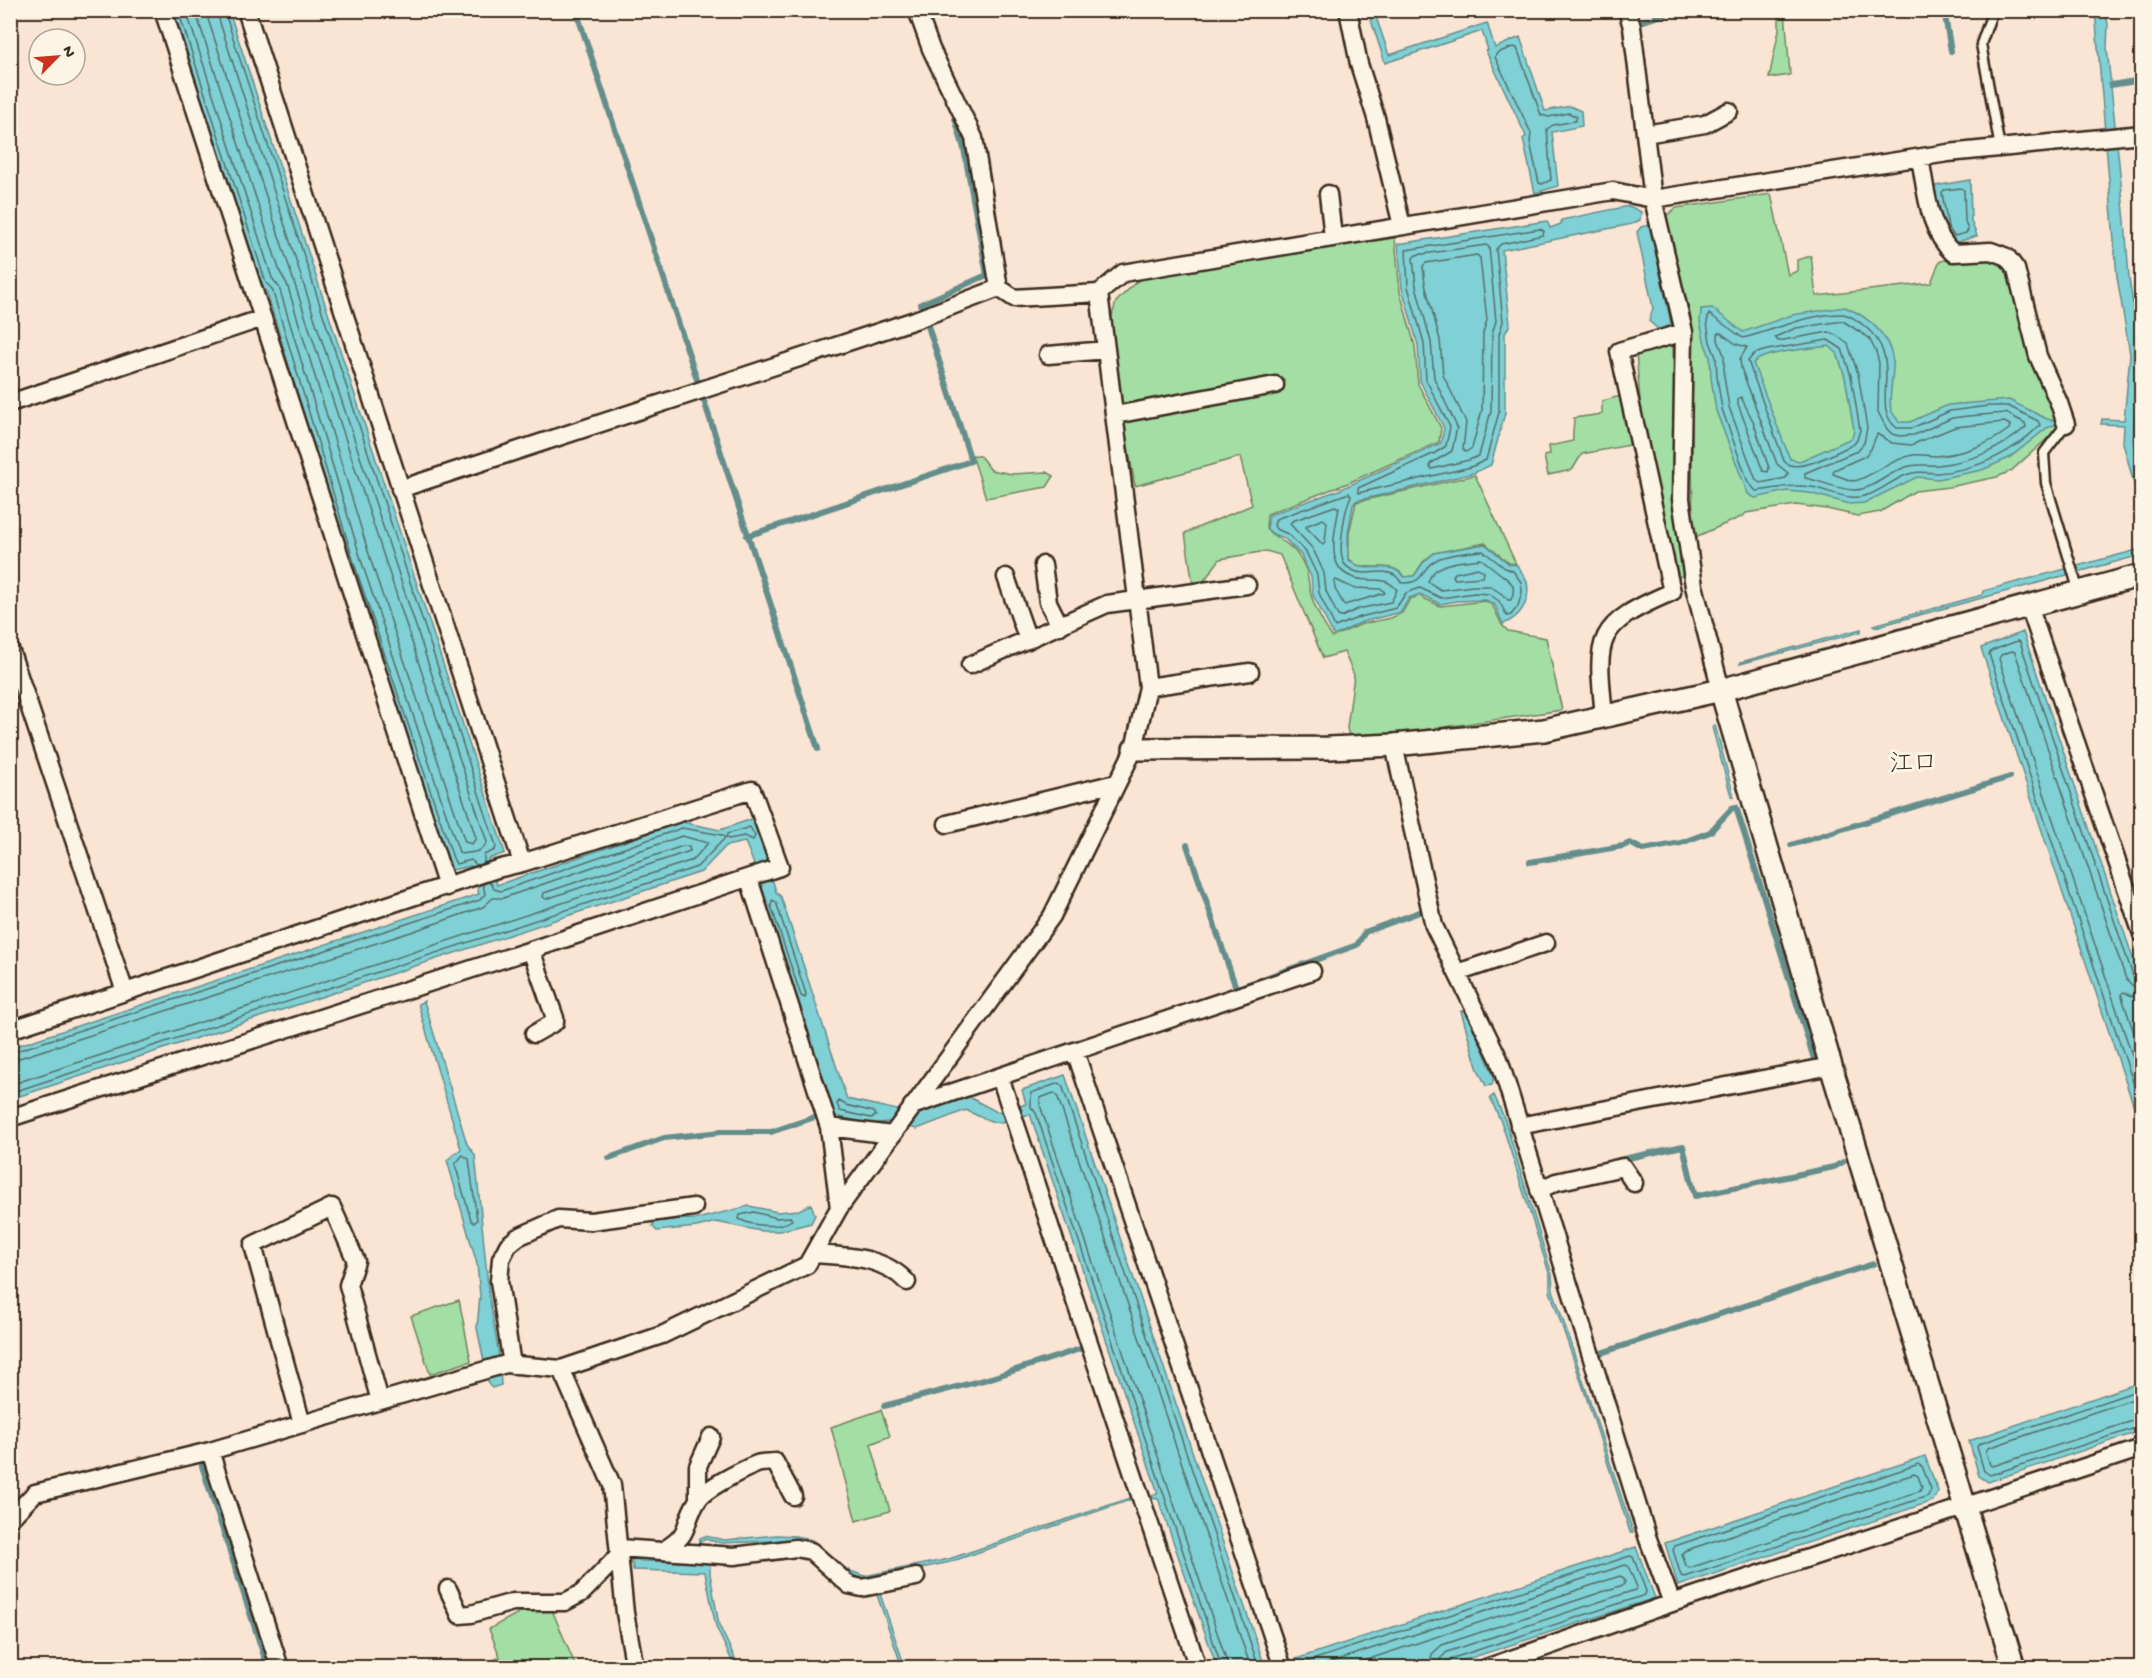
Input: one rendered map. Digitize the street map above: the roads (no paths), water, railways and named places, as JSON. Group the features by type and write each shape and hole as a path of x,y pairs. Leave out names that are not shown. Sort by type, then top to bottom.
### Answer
{"street":[{"path":"163,10 447,887"},
{"path":"246,10 522,863"},
{"path":"917,10 931,49 974,138 999,288 1014,298 1099,293 1123,273 1613,191 1653,199 1920,158 2142,134"},
{"path":"1348,10 1359,64 1376,118 1402,225"},
{"path":"1627,10 1632,27 1653,199 1684,332 1681,499 1694,586 1721,690 1831,1066 2014,1668"},
{"path":"1645,134 1705,124 1729,111"},
{"path":"1920,158 1932,217 1944,245 1953,253 1991,251 2007,257 2016,269 2038,357 2060,403 2066,424"},
{"path":"1328,194 1333,237"},
{"path":"400,489 915,320 999,288"},
{"path":"10,1520 35,1492 210,1451 506,1364 561,1369 662,1335 807,1265 839,1208 1052,916 1134,749 1148,687 1099,293"},
{"path":"10,403 263,318"},
{"path":"1604,716 1599,663 1604,637 1621,618 1641,605 1672,592 1619,351 1684,332"},
{"path":"1048,355 1106,350"},
{"path":"1115,415 1275,385"},
{"path":"1043,565 1048,602 1060,626"},
{"path":"1134,749 1394,746 1544,730 1721,690 2142,575"},
{"path":"1006,577 1028,640"},
{"path":"970,666 1107,604 1247,585"},
{"path":"2029,606 2142,934"},
{"path":"10,649 125,992"},
{"path":"1148,687 1250,672"},
{"path":"1394,746 1434,926 1499,1059 1648,1539 1670,1600"},
{"path":"947,824 1116,783"},
{"path":"10,1030 497,869 752,790 780,867 749,879 10,1118"},
{"path":"749,879 829,1127 839,1208"},
{"path":"1457,973 1546,943"},
{"path":"531,950 555,1018 555,1022 534,1034"},
{"path":"912,1106 1312,971"},
{"path":"1075,1051 1283,1668"},
{"path":"1519,1126 1831,1066"},
{"path":"1000,1077 1198,1668"},
{"path":"829,1127 892,1135"},
{"path":"1539,1190 1556,1182 1623,1167 1634,1183"},
{"path":"302,1424 253,1245 332,1207 356,1261 348,1285 380,1401"},
{"path":"512,1365 499,1281 501,1259 508,1245 518,1237 558,1219 591,1221 694,1207"},
{"path":"813,1254 855,1256 896,1270 907,1282"},
{"path":"561,1369 612,1485 625,1613 635,1668"},
{"path":"698,1499 698,1466 711,1437"},
{"path":"1486,1668 1670,1600 2142,1448"},
{"path":"210,1451 280,1668"},
{"path":"662,1551 677,1543 685,1533 698,1499 705,1491 758,1464 775,1462 793,1496"},
{"path":"448,1589 460,1615 513,1602 565,1602 582,1593 619,1552 662,1551 734,1556 796,1548 811,1551 849,1585 862,1588 916,1577"}],"lane":[{"path":"1993,10 1981,44 2000,148"},
{"path":"2066,424 2044,453 2046,483 2079,593"}],"water":[{"path":"171,11 229,11 505,853 488,859 497,885 682,822 720,830 755,818 776,892 781,897 847,1099 915,1114 969,1097 997,1112 1026,1104 1022,1090 1065,1075 1265,1667 1217,1667 1158,1498 1153,1499 1152,1496 1158,1493 1030,1114 993,1122 966,1110 917,1129 888,1122 871,1124 835,1116 745,842 726,846 701,872 11,1099 10,1048 479,894 471,866 452,870 447,861 350,567 266,290 262,291"},
{"path":"1368,11 1374,11 1389,55 1487,23 1495,48 1520,37 1545,111 1570,106 1581,111 1582,126 1552,132 1558,186 1535,193 1523,139 1526,136 1486,51 1488,50 1482,31 1385,63"},
{"path":"2095,11 2105,11 2108,24 2107,48 2129,278 2140,353 2133,442 2141,473 2141,510 2123,443 2124,425 2101,424 2102,419 2124,420 2130,354 2117,277"},
{"path":"1970,180 1971,221 1977,236 1951,244 1942,230 1934,186"},
{"path":"1629,206 1641,212 1640,220 1632,224 1502,250 1510,324 1505,334 1505,413 1491,465 1474,473 1356,501 1353,505 1348,533 1348,559 1357,566 1388,568 1399,572 1404,577 1414,576 1434,553 1485,544 1509,564 1517,565 1524,575 1528,589 1523,608 1514,618 1503,624 1495,605 1486,600 1440,604 1420,594 1409,598 1401,612 1362,622 1334,636 1313,595 1311,577 1301,555 1284,538 1267,529 1269,515 1339,490 1441,443 1444,428 1420,381 1418,345 1402,288 1398,244 1547,221 1550,228 1561,224 1561,220"},
{"path":"1651,225 1672,329 1659,330 1649,321 1653,308 1637,232 1641,227"},
{"path":"1845,307 1862,316 1877,328 1888,343 1891,352 1893,368 1890,405 1899,422 1910,422 1948,405 2009,400 2047,419 2057,421 2057,424 2047,428 2009,458 1982,470 1938,479 1917,477 1864,503 1850,504 1809,493 1787,491 1755,498 1748,494 1716,411 1710,357 1700,322 1701,309 1712,308 1743,332 1792,315","holes":["1829,346 1837,353 1845,377 1854,430 1852,438 1800,461 1790,459 1753,363 1778,353"]},
{"path":"2141,549 2141,555 1875,627 1874,625 1982,595 1983,591"},
{"path":"1861,629 1861,632 1740,664 1741,662"},
{"path":"2023,632 2141,982 2141,1128 1981,648"},
{"path":"1715,725 1734,797 1731,796 1712,727"},
{"path":"424,1001 467,1144 475,1155 489,1295 499,1356 501,1385 492,1388 489,1385 477,1328 480,1296 477,1264 447,1160 461,1149 418,1004"},
{"path":"1461,1011 1464,1011 1477,1035 1494,1077 1492,1085 1486,1086 1477,1067"},
{"path":"1494,1095 1505,1120 1552,1275 1553,1290 1633,1532 1630,1532 1550,1291 1550,1276 1502,1124 1490,1098"},
{"path":"811,1204 815,1215 811,1223 780,1231 761,1231 716,1222 697,1227 657,1231 652,1226 661,1220 697,1219 749,1206 778,1212 799,1210"},
{"path":"2141,1382 2141,1431 1988,1482 1979,1476 1969,1441"},
{"path":"1925,1456 1938,1491 1933,1501 1678,1586 1665,1543"},
{"path":"1133,1497 1133,1499 950,1562 865,1580 842,1570 814,1544 800,1540 722,1543 705,1539 698,1544 700,1538 705,1536 725,1540 777,1535 795,1536 812,1540 848,1570 864,1576 949,1559"},
{"path":"1636,1547 1655,1598 1443,1667 1295,1667 1293,1660"},
{"path":"631,1556 637,1557 640,1561 710,1562 719,1625 739,1667 735,1667 716,1627 705,1572 633,1570"},
{"path":"879,1591 905,1667 902,1667 876,1592"}],"waterway":[{"path":"576,10 818,749"},
{"path":"1641,22 1677,10"},
{"path":"1944,10 1951,51"},
{"path":"2111,85 2142,80"},
{"path":"747,536 971,461 921,304 987,275 964,149 955,118"},
{"path":"1791,845 2010,777"},
{"path":"1530,862 1630,843 1643,850 1681,843 1710,832 1732,808 1736,807 1814,1059"},
{"path":"1187,845 1236,988"},
{"path":"1240,987 1357,945 1365,932 1425,910"},
{"path":"1041,1054 1077,1042"},
{"path":"609,1158 664,1138 721,1132 771,1132 815,1117"},
{"path":"1619,1160 1683,1146 1695,1196 1834,1167 1843,1162"},
{"path":"1601,1353 1873,1264"},
{"path":"884,1406 991,1378 1080,1349"},
{"path":"202,1466 268,1668"}],"district":[{"name":"江口","path":"1913,765"}]}
